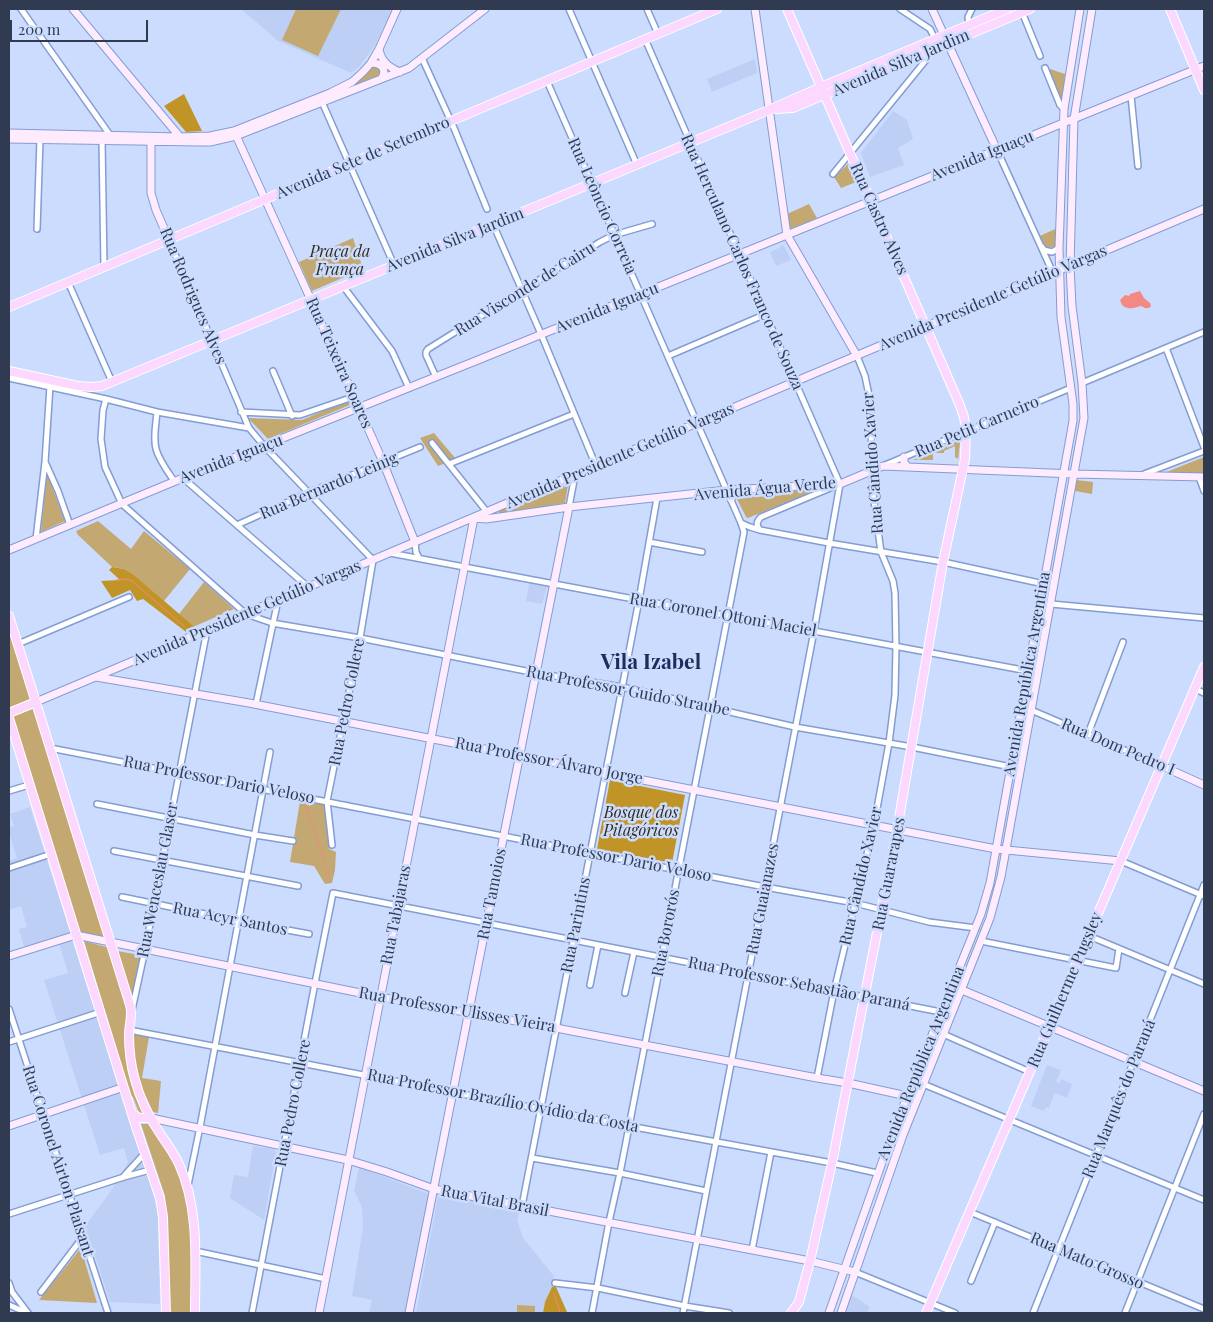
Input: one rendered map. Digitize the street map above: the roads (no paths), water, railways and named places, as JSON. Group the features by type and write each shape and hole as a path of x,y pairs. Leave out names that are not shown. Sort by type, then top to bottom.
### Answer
{"main road":[{"name":"Avenida Sete de Setembro","path":"9,307 717,9"},
{"name":"Rua Castro Alves","path":"787,9 962,410 966,431"},
{"name":"Avenida Silva Jardim","path":"78,386 102,386 770,110 793,108 823,91 935,39 942,32 969,25 1007,9"},
{"name":"Avenida Silva Jardim","path":"823,91 926,52 1030,9"},
{"path":"1170,9 1204,90"},
{"path":"9,371 78,386"},
{"path":"60,388 78,386"},
{"name":"Rua Guararapes","path":"799,1302 832,1163 882,910 944,562 966,452 966,431"},
{"path":"9,616 132,1012 129,1030 131,1062 135,1082 152,1121 176,1158 188,1185 193,1210 195,1313"},
{"name":"Rua Guilherme Pugsley","path":"926,1313 1204,668"},
{"path":"9,714 36,702"},
{"path":"9,718 136,1127 160,1198 163,1217 166,1313"},
{"path":"133,1114 152,1121"},
{"path":"136,1127 139,1124 152,1121"},
{"path":"791,1313 799,1302"}],"street":[{"path":"21,9 110,135"},
{"path":"73,9 181,139"},
{"path":"235,134 339,89 358,76 371,62 379,49 397,9"},
{"path":"9,133 110,135 181,139 235,134 409,68 485,9"},
{"path":"569,9 638,165"},
{"path":"647,9 658,34"},
{"name":"Rua Cândido Xavier","path":"755,9 787,235 857,356 865,376 871,408 873,494 881,552 894,587 895,695 889,743 874,826 834,991 817,1078"},
{"path":"900,9 930,29 942,32"},
{"path":"932,9 1042,247 1056,272"},
{"path":"969,25 968,17 972,9"},
{"name":"Avenida República Argentina","path":"841,1313 889,1174 996,899 1011,767 1063,473 1074,421 1056,272 1059,248 1064,109 1080,9"},
{"name":"Avenida República Argentina","path":"829,1313 877,1173 976,928 1001,849 1031,710 1084,418 1070,266 1074,119 1092,9"},
{"path":"1022,12 1040,56"},
{"path":"930,29 935,39"},
{"name":"Rua Herculano Carlos Franco de Souza","path":"645,39 840,484"},
{"path":"379,49 384,62 389,67 400,72"},
{"path":"833,174 926,60 926,52"},
{"path":"422,58 451,121 487,209"},
{"path":"371,62 379,64 383,68 382,78"},
{"name":"Avenida Iguaçu","path":"9,550 1204,66"},
{"path":"1045,68 1060,106 1064,109"},
{"name":"Rua Leôncio Correia","path":"547,81 741,523"},
{"path":"1130,96 1138,166"},
{"path":"322,102 394,265"},
{"path":"1076,105 1079,111 1087,114"},
{"name":"Rua Teixeira Soares","path":"235,134 311,300 415,542"},
{"path":"9,138 102,140 151,138"},
{"name":"Rua Rodrigues Alves","path":"151,138 151,193 156,210 248,428 373,560"},
{"path":"37,229 40,139"},
{"path":"102,140 104,267"},
{"name":"Avenida Presidente Getúlio Vargas","path":"36,702 1204,209"},
{"path":"493,224 596,466"},
{"name":"Rua Visconde de Cairu","path":"436,377 426,355 428,349 600,242 614,235 652,224"},
{"path":"1042,247 1044,250 1052,252 1059,248"},
{"path":"68,282 112,382"},
{"path":"343,286 392,352 409,388"},
{"path":"668,356 766,314"},
{"path":"1082,383 1204,332"},
{"path":"1166,348 1204,447"},
{"path":"273,371 292,416"},
{"path":"9,378 106,398 157,412 248,428"},
{"path":"36,539 45,462 50,386"},
{"name":"Rua Petit Carneiro","path":"883,466 1071,388"},
{"path":"241,412 300,415 353,397"},
{"path":"106,398 101,439 105,467 122,504 246,614"},
{"path":"157,412 156,449 163,465 174,482"},
{"path":"449,464 574,414"},
{"path":"432,443 493,518"},
{"name":"Rua Bernardo Leinig","path":"238,525 308,493 420,447"},
{"path":"1142,475 1204,451"},
{"path":"904,457 904,463 908,467"},
{"path":"45,462 70,525"},
{"name":"Avenida Água Verde","path":"474,518 493,518 569,507 727,490 840,484 883,466 1202,477"},
{"name":"Rua Tamoios","path":"409,1313 575,475"},
{"path":"1202,477 1204,491"},
{"path":"183,478 308,588"},
{"path":"760,530 756,524 761,517 840,484"},
{"name":"Rua Guaianazes","path":"683,1313 814,631 840,484"},
{"path":"731,499 734,493 740,490"},
{"name":"Rua Parintins","path":"522,1206 657,498"},
{"name":"Rua Tabajaras","path":"319,1313 474,518"},
{"path":"741,523 760,530 829,544 944,562 1044,584"},
{"name":"Rua Bororós","path":"592,1313 744,532 741,523"},
{"path":"415,542 419,558"},
{"path":"649,542 702,552"},
{"name":"Rua Coronel Ottoni Maciel","path":"390,553 1028,672"},
{"name":"Rua Pedro Collere","path":"332,844 327,801 360,638 373,560"},
{"path":"18,644 129,597"},
{"path":"256,704 278,600"},
{"path":"1050,604 1204,618"},
{"name":"Rua Professor Guido Straube","path":"246,614 272,624 360,638 622,687 795,727 912,747 1011,767"},
{"name":"Rua Wenceslau Glaser","path":"132,1012 146,950 207,630"},
{"path":"1088,734 1123,642"},
{"name":"Rua Professor Álvaro Jorge","path":"96,677 256,704 874,826 1001,849 1121,861"},
{"path":"1195,689 1204,693"},
{"name":"Rua Dom Pedro I","path":"1031,710 1204,785"},
{"name":"Rua Professor Dario Veloso","path":"50,748 855,903 929,922 976,928"},
{"path":"188,1185 270,752"},
{"path":"9,791 29,784"},
{"path":"97,804 292,841"},
{"path":"114,852 298,886"},
{"path":"9,868 51,854"},
{"path":"1121,861 1202,895"},
{"name":"Rua Marquês do Paraná","path":"1033,1313 1170,970 1202,895 1204,885"},
{"name":"Rua Pedro Collere","path":"252,1313 333,893"},
{"name":"Rua Professor Sebastião Paraná","path":"333,893 941,1012"},
{"name":"Rua Acyr Santos","path":"122,897 309,934"},
{"name":"Rua Professor Ulisses Vieira","path":"9,956 76,935 380,997 644,1044 907,1096"},
{"path":"1088,936 1204,984"},
{"path":"981,941 1116,968 1119,949"},
{"path":"590,985 598,945"},
{"path":"625,993 634,952"},
{"path":"962,990 1204,1091"},
{"name":"Rua Coronel Airton Plaisant","path":"9,1009 108,1313"},
{"path":"9,1042 101,1012"},
{"name":"Rua Professor Brazílio Ovídio da Costa","path":"129,1030 877,1173"},
{"path":"943,1034 1030,1072"},
{"path":"907,1096 923,1084 1204,1200"},
{"path":"9,1126 124,1087"},
{"path":"1125,1313 1204,1114"},
{"name":"Rua Vital Brasil","path":"152,1121 200,1127 348,1160 434,1189 810,1261 855,1272"},
{"path":"752,1250 771,1152"},
{"path":"124,1177 145,1153"},
{"path":"532,1158 620,1173 706,1191"},
{"path":"9,1214 150,1170"},
{"name":"Rua Mato Grosso","path":"970,1212 1204,1309"},
{"path":"971,1281 995,1222"},
{"path":"41,1292 83,1237"},
{"path":"195,1251 326,1279"},
{"path":"855,1272 954,1313"},
{"path":"555,1283 598,1288 729,1313"},
{"path":"9,1284 12,1292 28,1313"},
{"name":"Rua Guararapes","path":"796,1313 799,1302"},
{"path":"9,1306 28,1313"}],"waterway":[{"path":"116,580 127,579 132,581 185,627"},
{"path":"306,805 331,880"},
{"path":"554,1293 560,1313"}],"district":[{"name":"Vila Izabel","path":"651,662"}],"park label":[{"name":"Praça da França","path":"340,261"},
{"name":"Bosque dos Pitagóricos","path":"641,822"}]}
